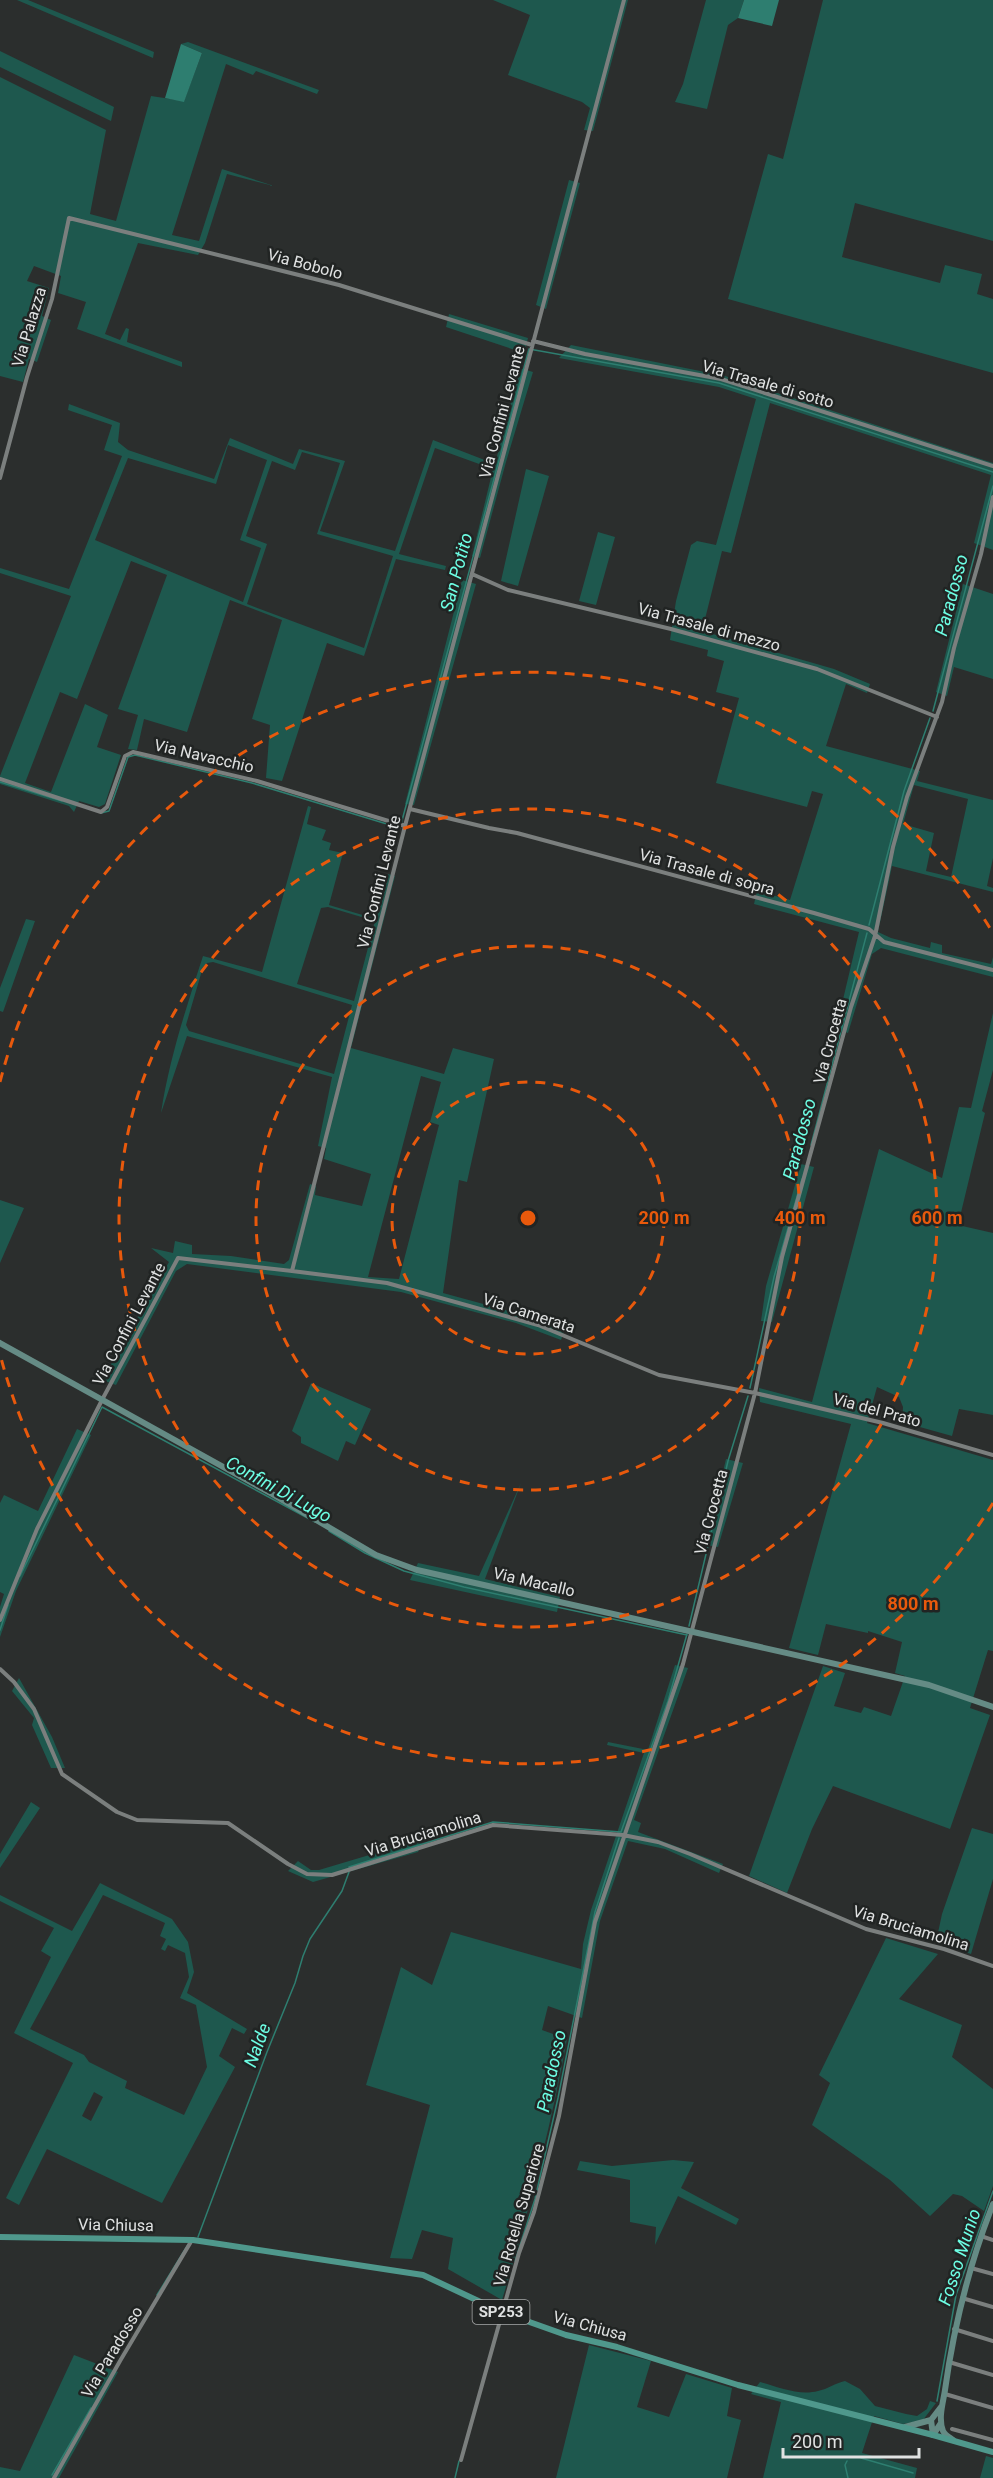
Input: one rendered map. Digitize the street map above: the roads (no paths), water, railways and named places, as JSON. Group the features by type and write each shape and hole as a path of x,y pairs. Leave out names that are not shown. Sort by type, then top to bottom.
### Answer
{"main road":[{"name":"Via Chiusa","path":"0,2237 193,2240 423,2274 504,2313 566,2335 627,2350 738,2385 993,2452"}],"street":[{"name":"Via Confini Levante","path":"0,1620 37,1529 102,1400 178,1258 292,1271 405,826 624,0"},
{"name":"Via Bobolo","path":"69,218 339,285 532,343"},
{"name":"Via Palazza","path":"0,477 27,377 52,299 69,218"},
{"name":"Via Trasale di sotto","path":"532,343 721,379 993,466"},
{"name":"Via Crocetta","path":"623,1835 674,1693 692,1631 755,1392 782,1257 851,1007 875,936 887,873 907,797 937,717 981,554 993,497"},
{"name":"Via Trasale di mezzo","path":"471,574 508,590 660,626 817,669 937,717"},
{"name":"Via Navacchio","path":"0,779 101,812 107,807 125,756 133,752 257,781 405,826"},
{"name":"Via Trasale di sopra","path":"410,809 517,833 814,913 869,929 884,942 993,970"},
{"name":"Via Camerata","path":"292,1271 387,1283 538,1325 659,1375 755,1392"},
{"name":"Via Macallo","path":"0,1343 376,1555 417,1570 929,1685 993,1707"},
{"name":"Via del Prato","path":"755,1392 883,1423 993,1455"},
{"name":"Via Bruciamolina","path":"0,1669 14,1682 34,1709 62,1774 90,1795 117,1812 137,1820 228,1823 288,1864 307,1874 332,1875 493,1825 623,1835 658,1842 690,1854 866,1929 944,1949 993,1966"},
{"name":"Via Rotella Superiore","path":"461,2460 519,2253 534,2212 559,2116 595,1922 623,1835"},
{"path":"933,2435 940,2428 954,2329 961,2298 993,2204"},
{"path":"981,2236 993,2240"},
{"name":"Via Paradosso","path":"54,2478 120,2361 193,2240"},
{"path":"970,2267 993,2274"},
{"path":"961,2298 993,2307"},
{"path":"954,2329 993,2341"},
{"path":"949,2362 993,2374"},
{"path":"945,2394 993,2408"},
{"path":"904,2427 931,2421 942,2406"},
{"path":"931,2421 933,2435"},
{"path":"941,2422 943,2431 953,2440"},
{"path":"952,2429 993,2440"}],"waterway":[{"name":"San Potito","path":"101,813 109,811 128,757 135,755 252,783 400,828 529,349 719,383 993,472"},
{"name":"Paradosso","path":"933,711 993,486"},
{"name":"Paradosso","path":"869,925 904,791 930,718"},
{"name":"San Potito","path":"0,782 62,801"},
{"name":"Paradosso","path":"811,1145 867,933"},
{"name":"Paradosso","path":"750,1388 774,1277 802,1179"},
{"name":"Paradosso","path":"689,1626 728,1461 748,1396"},
{"name":"Confini Di Lugo","path":"20,1576 102,1407 315,1522"},
{"name":"Confini Di Lugo","path":"329,1531 365,1553 404,1571 464,1587 687,1635"},
{"name":"Confini Di Lugo","path":"0,1630 8,1605"},
{"name":"Paradosso","path":"621,1832 668,1701 687,1634"},
{"name":"Nalde","path":"349,1867 493,1822 621,1832"},
{"name":"Paradosso","path":"515,2261 535,2199 558,2098 595,1912 619,1838"},
{"name":"Nalde","path":"198,2237 310,1939 342,1891 349,1872"},
{"name":"Fosso Munio","path":"937,2401 956,2295 993,2191"},
{"name":"Nalde","path":"157,2295 189,2243"},
{"name":"Nalde","path":"52,2475 91,2408"},
{"name":"Fosso Munio","path":"861,2458 913,2473"},
{"name":"Paradosso","path":"455,2478 459,2461"},
{"name":"Fosso Munio","path":"847,2461 845,2465 848,2478"}]}
